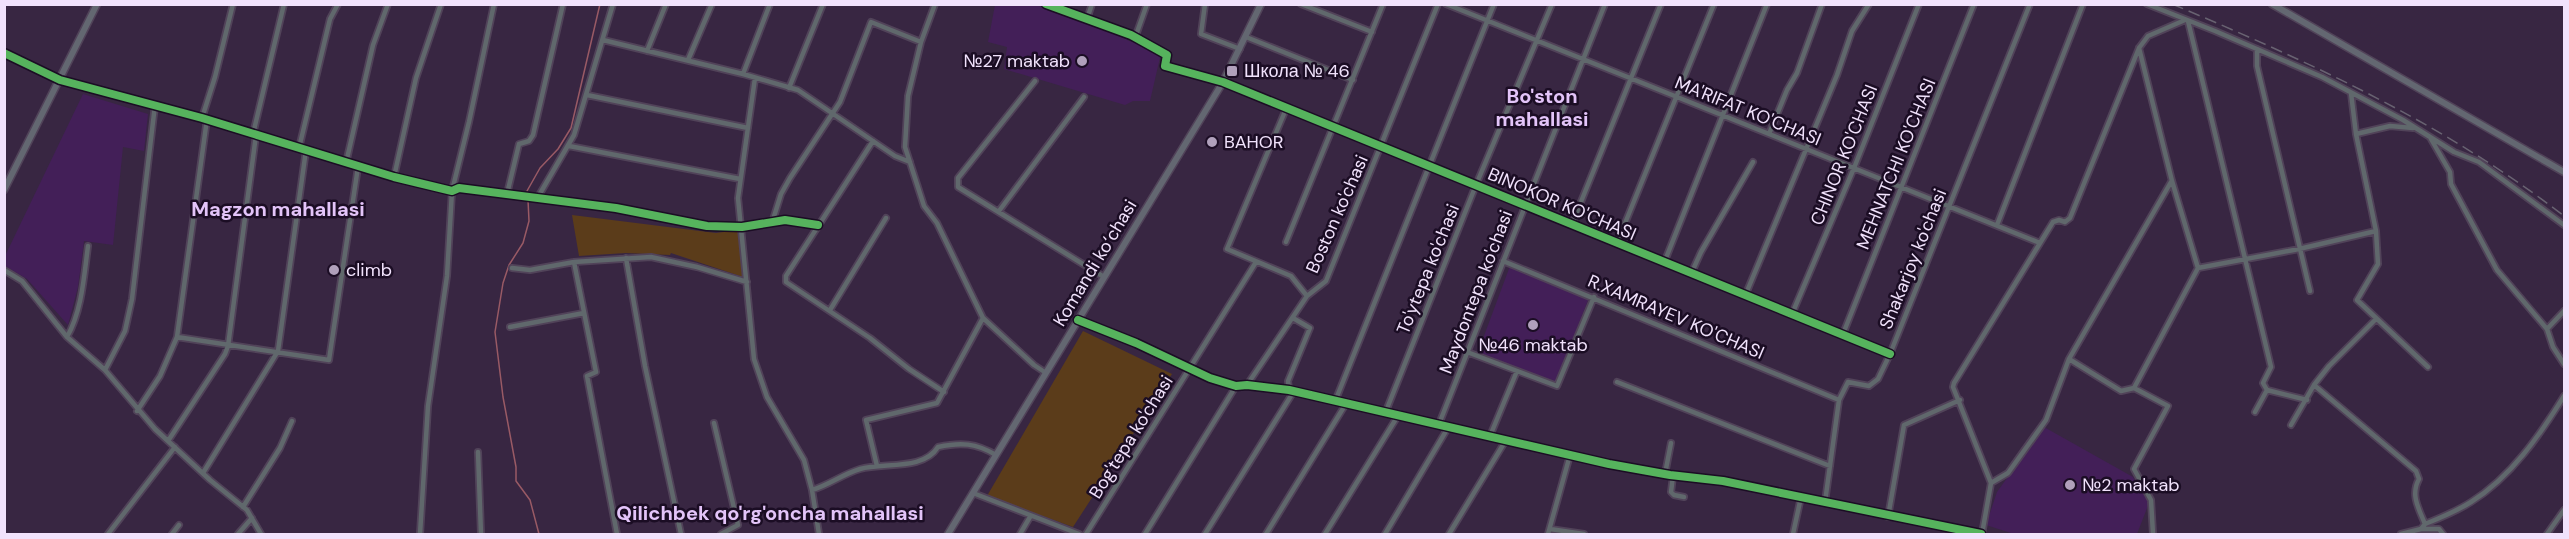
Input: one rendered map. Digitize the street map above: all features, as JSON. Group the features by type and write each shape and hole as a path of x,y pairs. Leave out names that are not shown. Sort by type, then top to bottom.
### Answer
{"main road":[{"path":"4,190 98,4"},
{"name":"Komandi ko‘chasi","path":"948,534 1223,82 1261,4"},
{"path":"2272,4 2565,172"}],"street":[{"path":"137,411 160,376 177,337 204,118 233,4"},
{"path":"168,441 228,346 254,134 284,4"},
{"path":"299,148 330,19 338,4"},
{"path":"346,163 373,45 388,4"},
{"path":"394,177 416,78 441,4"},
{"path":"420,534 428,406 447,276 452,191 470,122 494,4"},
{"path":"507,194 519,144 529,141 533,135 563,4"},
{"path":"538,197 559,157 569,146 587,95 613,4"},
{"path":"647,51 666,4"},
{"path":"688,60 712,4"},
{"path":"743,74 770,4"},
{"path":"789,88 823,4"},
{"path":"935,4 921,42 908,96 905,147 924,206 937,222 983,318 1034,365 1046,373"},
{"path":"1046,4 1135,38 1147,4"},
{"path":"1087,19 1092,4"},
{"path":"1204,4 1201,34 1240,49"},
{"path":"1301,4 1372,32"},
{"path":"1286,242 1383,4"},
{"name":"Boston ko'chasi","path":"1247,385 1307,296 1326,281 1438,4"},
{"name":"MA'RIFAT KO'CHASI","path":"1446,4 2040,243"},
{"path":"1336,399 1494,4"},
{"name":"To'ytepa ko'chasi","path":"1386,411 1476,185 1552,4"},
{"name":"Maydontepa ko'chasi","path":"1439,424 1605,4"},
{"path":"1572,224 1661,4"},
{"path":"1617,243 1714,4"},
{"path":"1664,264 1767,4"},
{"path":"1769,134 1787,90 1797,73 1822,4"},
{"path":"1745,296 1837,75 1852,31 1869,4"},
{"name":"CHINOR KO'CHASI","path":"1792,314 1854,168 1919,4"},
{"name":"MEHNATCHI KO'CHASI","path":"1843,334 1974,4"},
{"name":"Shakarjoy ko'chasi","path":"1839,400 1848,382 1869,386 1878,379 2030,4"},
{"path":"1997,225 2083,4"},
{"path":"2147,4 2257,49 2351,93 2454,152 2479,162 2565,225"},
{"path":"1078,320 1136,343 1210,378 1236,386 1292,390 1570,455 1673,476 1723,481 1971,534 1982,534 1991,483 1953,387 1954,383 2053,222 2059,220 2065,222 2070,218 2139,48 2148,36 2186,21"},
{"path":"2186,21 2271,367 2264,383 2267,390"},
{"path":"772,224 781,194 833,114 871,22 921,42"},
{"path":"1246,37 1353,80"},
{"name":"BINOKOR KO'CHASI","path":"1135,38 1164,52 1167,55 1165,66 1223,82 1525,204 1664,264 1890,354"},
{"path":"603,40 743,74 798,90 895,156 910,162"},
{"path":"2134,388 2198,268 2172,182 2139,48"},
{"path":"2257,49 2257,66 2310,291"},
{"path":"4,53 60,80 204,118 358,167 452,191 459,188 538,197 616,208 707,226 742,227 772,224 785,220 818,225"},
{"path":"755,78 738,198 754,359 767,397 804,460 812,490 818,533 810,534"},
{"path":"1035,81 958,178 958,187 1104,277"},
{"path":"2351,93 2356,134 2376,231 2378,264 2356,300 2428,367"},
{"path":"587,95 748,128"},
{"path":"999,211 1084,97"},
{"path":"105,370 125,331 132,299 155,105"},
{"path":"1286,109 1227,249 1291,276 1307,296"},
{"path":"2356,134 2390,126 2413,128"},
{"path":"2430,137 2450,172 2451,184 2497,270 2547,329 2553,347 2565,364"},
{"path":"873,141 786,276 786,282 830,310 944,393"},
{"path":"569,146 740,179"},
{"path":"203,473 278,351 306,150"},
{"path":"1691,274 1701,252 1753,162"},
{"path":"177,337 329,360 354,179 358,167"},
{"path":"1991,483 2008,473 2046,420 2069,359 2172,182"},
{"path":"830,310 886,218"},
{"path":"2198,268 2299,249 2376,231"},
{"path":"67,337 72,329 81,293 88,246"},
{"path":"512,268 530,270 574,262 651,257 697,267 747,282"},
{"path":"626,258 645,366 681,534"},
{"name":"R.XAMRAYEV KO'CHASI","path":"1503,261 1839,400"},
{"path":"574,262 596,372 587,376 617,534"},
{"name":"Bog'tepa ko'chasi","path":"1086,534 1256,262"},
{"path":"4,270 22,281 67,337 105,370 137,411 243,507 261,534"},
{"path":"1467,352 1557,386 1594,297"},
{"path":"2547,329 2565,311"},
{"path":"510,327 584,313"},
{"path":"877,466 866,420 938,404 983,318"},
{"path":"1292,390 1288,381 1310,328 1293,318"},
{"path":"2291,425 2314,385 2329,366 2376,320"},
{"path":"2069,359 2121,391 2134,388 2168,406 2134,469 2151,500 2153,534"},
{"path":"1490,436 1517,371"},
{"path":"1617,382 1830,466"},
{"path":"2314,385 2416,471 2419,479 2415,486 2414,497 2425,524"},
{"path":"1145,534 1236,386"},
{"path":"1205,534 1292,390"},
{"path":"2267,390 2307,400"},
{"path":"2255,412 2267,390"},
{"path":"2421,529 2425,524 2470,503 2491,487 2541,434 2565,396"},
{"path":"1825,502 1839,400"},
{"path":"1888,517 1904,425 1960,400"},
{"path":"1266,534 1347,402"},
{"path":"1325,534 1399,414"},
{"path":"243,507 280,448 292,421"},
{"path":"714,423 738,525 721,534"},
{"path":"1385,534 1449,426"},
{"path":"1449,534 1506,440"},
{"path":"812,490 861,469 908,464 934,453 938,447 959,443 980,446 996,456"},
{"path":"1665,474 1671,443"},
{"path":"108,534 175,447"},
{"path":"478,452 481,534"},
{"path":"1570,455 1549,532 1584,534"},
{"path":"1673,476 1671,492 1684,497"},
{"path":"973,493 1030,517 1079,534"},
{"path":"1792,534 1801,497"},
{"path":"2547,534 2565,510"},
{"path":"1020,534 1030,517"},
{"path":"238,534 252,518"},
{"path":"172,534 179,525"},
{"path":"2401,534 2421,529 2439,529 2443,534"}],"shaded area":[{"name":"№27 maktab","path":"995,5 1036,5 1128,36 1127,40 1161,53 1150,101 1133,101 1125,105 1004,69 1007,47 988,42"},
{"path":"83,94 148,114 144,151 123,147 113,245 84,241 78,287 68,325 27,279 5,266 5,256"},
{"path":"572,215 716,233 738,230 743,277 671,253 670,255 626,253 579,256"},
{"name":"№46 maktab","path":"1510,266 1589,298 1555,383 1478,352"},
{"path":"1083,331 1172,374 1073,527 987,496"},
{"name":"№2 maktab","path":"2044,427 2133,477 2149,503 2137,534 2014,534 1986,525 1997,492"}],"waterway":[{"path":"527,191 540,168 558,149 571,128 600,4"},
{"path":"528,200 529,221 523,243 509,265 503,283 495,332 503,397 516,467 516,481 530,500 539,534"}],"railway":[{"path":"2172,4 2275,49 2375,97 2472,152 2564,216"}],"cycle path":[{"path":"1046,4 1131,35 1167,55 1165,66 1223,82 1890,354"},
{"path":"4,53 60,80 202,118 394,177 452,191 459,188 616,208 707,226 742,227 785,220 818,225"},
{"path":"1078,320 1136,343 1210,378 1236,386 1247,385 1289,390 1609,464 1670,475 1723,481 1981,534"}],"place":[{"name":"№27 maktab","path":"1082,61"},
{"name":"Школа № 46","path":"1232,71"},
{"name":"BAHOR","path":"1212,142"},
{"name":"climb","path":"334,270"},
{"name":"№46 maktab","path":"1533,325"},
{"name":"№2 maktab","path":"2070,485"}],"district":[{"name":"Bo'ston mahallasi","path":"1542,108"},
{"name":"Magzon mahallasi","path":"278,209"},
{"name":"Qilichbek qo'rg'oncha mahallasi","path":"770,513"}]}
